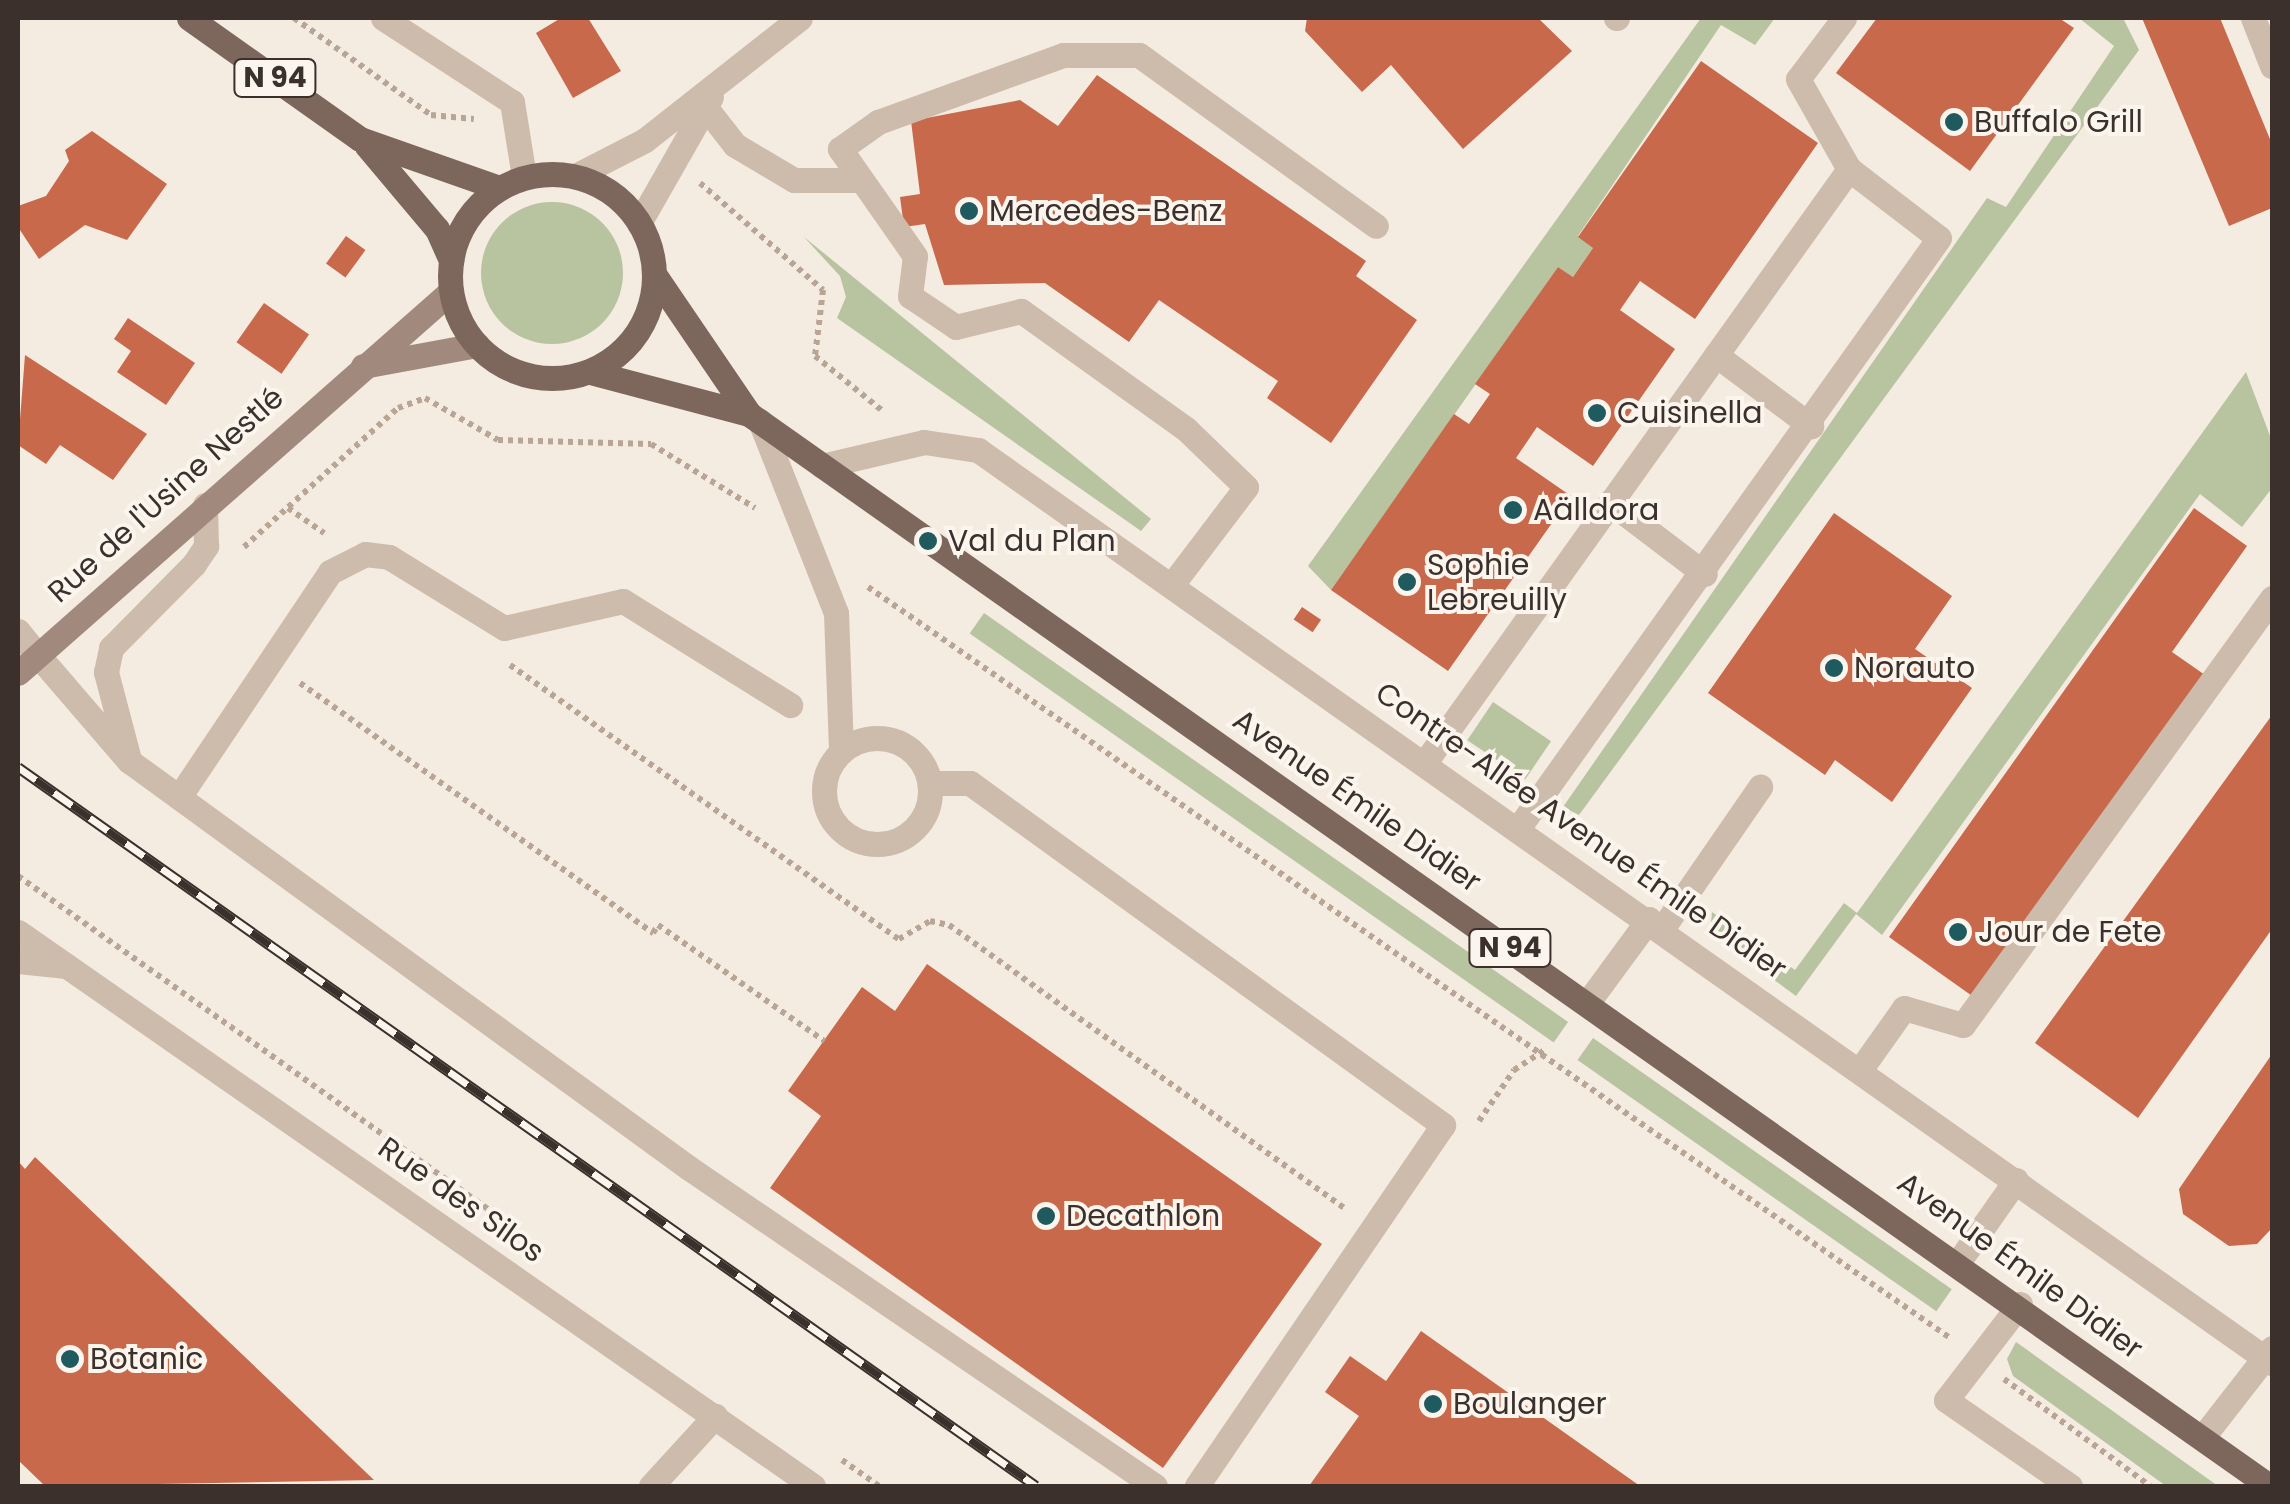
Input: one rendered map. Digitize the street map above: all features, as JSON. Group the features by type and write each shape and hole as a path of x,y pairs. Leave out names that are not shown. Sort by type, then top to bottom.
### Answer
{"main road":[{"name":"N 94","path":"193,18 360,138 436,229 450,261"},
{"name":"N 94","path":"360,138 512,183"},
{"path":"577,175 639,223 654,274 643,322 588,372 528,376 477,345 450,291 450,261 476,207 512,183 577,175"},
{"name":"Avenue Émile Didier","path":"654,274 754,417 2020,1304 2265,1485"},
{"name":"Rue de l'Usine Nestlé","path":"18,673 358,367 450,291"},
{"path":"358,367 477,345"},
{"name":"Avenue Émile Didier","path":"588,372 754,417"}],"street":[{"path":"383,18 512,102 512,183"},
{"path":"577,175 708,96 800,18"},
{"path":"1519,827 1705,574 1940,238 1849,169 1798,79 1844,18"},
{"path":"2253,18 2272,62"},
{"path":"1174,582 1246,488 1186,428 1020,311 956,326 910,296 915,256 855,180 840,149 878,122 1063,55 1139,55 1376,226"},
{"path":"708,96 736,145 794,180 855,180"},
{"path":"639,223 708,96"},
{"path":"1426,761 1849,169"},
{"path":"1716,356 1810,426"},
{"path":"754,417 836,613 840,752 824,798 854,839 885,844 914,831 930,784"},
{"name":"Contre-Allée Avenue Émile Didier","path":"822,466 924,442 978,450 1174,582 2271,1357"},
{"path":"1610,502 1705,574"},
{"path":"129,761 106,672 111,648 200,555 206,505"},
{"path":"179,797 330,572 358,557 389,558 504,628 623,600 790,705"},
{"path":"1860,1070 1904,1008 1963,1025 2272,598"},
{"path":"18,631 129,761 690,1168 1155,1486"},
{"path":"840,752 870,738 903,743 930,784"},
{"path":"930,784 970,783 1443,1125 1197,1486"},
{"path":"1588,1002 1655,924 1760,786"},
{"name":"Rue des Silos","path":"18,932 813,1486"},
{"name":"Rue des Silos","path":"18,961 72,967"},
{"path":"1959,1261 2016,1180"},
{"path":"2020,1304 1977,1359 1949,1405 2070,1486"},
{"path":"2202,1438 2271,1357"},
{"path":"651,1486 715,1416"}],"path":[{"path":"294,18 431,115 467,122 485,115"},
{"path":"288,508 358,557"},
{"path":"498,656 899,940 930,921 948,924 1374,1227"},
{"path":"270,662 653,933 658,925 824,1041"},
{"path":"18,876 522,1233"},
{"path":"1471,1132 1514,1070 1545,1050 2150,1486"},
{"path":"830,1452 879,1486"}],"green space":[{"path":"1701,18 1775,18 1755,45 1721,25 1578,236 1593,248 1573,277 1558,267 1331,590 1308,566"},
{"path":"2079,18 2123,18 2139,50 1579,815 1563,807 1987,198 2006,207 2114,46"},
{"path":"552,202 579,207 602,223 618,246 623,273 618,300 602,323 579,339 552,344 525,339 502,323 486,300 481,273 486,246 502,223 525,207"},
{"path":"804,237 1151,519 1141,531 837,318 846,297 840,276"},
{"path":"2246,372 2272,441 2272,488 2242,527 2200,494 1882,935 1856,914 1796,996 1710,933 1712,912 1795,970 1844,903 1857,913"},
{"path":"984,613 1568,1022 1554,1042 970,633"},
{"path":"1493,702 1551,741 1525,779 1467,740"},
{"path":"1593,1038 1952,1289 1936,1311 1578,1060"},
{"path":"2016,1342 2218,1486 2166,1486 2013,1376 2007,1359"}],"building":[{"path":"561,18 588,18 621,71 573,98 536,33"},
{"path":"1307,18 1538,18 1572,51 1463,149 1391,65 1362,92 1305,31"},
{"name":"Buffalo Grill","path":"1877,18 2059,18 2074,28 1970,171 1836,73"},
{"path":"2142,18 2220,18 2272,144 2272,208 2229,226"},
{"path":"1701,61 1818,143 1695,319 1640,281 1620,310 1675,349 1593,466 1537,427 1516,458 1571,496 1448,671 1331,590 1454,414 1469,424 1490,394 1475,384 1558,267 1573,277 1593,248 1578,237"},
{"path":"1097,75 1366,261 1356,276 1417,320 1331,443 1267,398 1278,381 1159,300 1129,342 1045,283 944,285 925,224 904,227 900,197 920,194 911,121 1020,100 1058,126"},
{"path":"92,131 167,184 127,240 85,225 39,259 18,227 18,206 46,196 69,161 65,150"},
{"path":"346,236 365,250 345,278 326,264"},
{"path":"264,303 309,335 282,374 236,342"},
{"path":"128,318 195,363 166,405 117,372 131,351 114,339"},
{"path":"25,355 147,434 113,480 60,445 46,464 18,445"},
{"path":"2194,508 2247,546 2172,652 2205,675 1975,998 1889,937"},
{"name":"Norauto","path":"1834,513 1952,596 1915,649 1972,688 1892,802 1835,760 1825,775 1708,693"},
{"path":"1302,607 1321,620 1313,632 1294,619"},
{"path":"2272,715 2272,929 2138,1118 2035,1043"},
{"name":"Decathlon","path":"927,964 1322,1244 1163,1468 770,1188 821,1116 788,1091 862,987 895,1011"},
{"path":"2272,1054 2272,1228 2257,1244 2229,1246 2183,1214 2179,1189"},
{"path":"35,1157 374,1480 45,1486 18,1460 18,1161 25,1169"},
{"name":"Boulanger","path":"1421,1331 1640,1486 1309,1486 1359,1416 1325,1392 1350,1356 1386,1381"}],"railway":[{"path":"18,767 1036,1486"}],"place":[{"name":"Buffalo Grill","path":"1954,122"},
{"name":"Mercedes-Benz","path":"969,211"},
{"name":"Cuisinella","path":"1597,413"},
{"name":"Aälldora","path":"1513,510"},
{"name":"Val du Plan","path":"928,541"},
{"name":"Sophie Lebreuilly","path":"1407,582"},
{"name":"Norauto","path":"1834,668"},
{"name":"Jour de Fete","path":"1958,932"},
{"name":"Decathlon","path":"1046,1216"},
{"name":"Botanic","path":"70,1359"},
{"name":"Boulanger","path":"1433,1404"}]}
